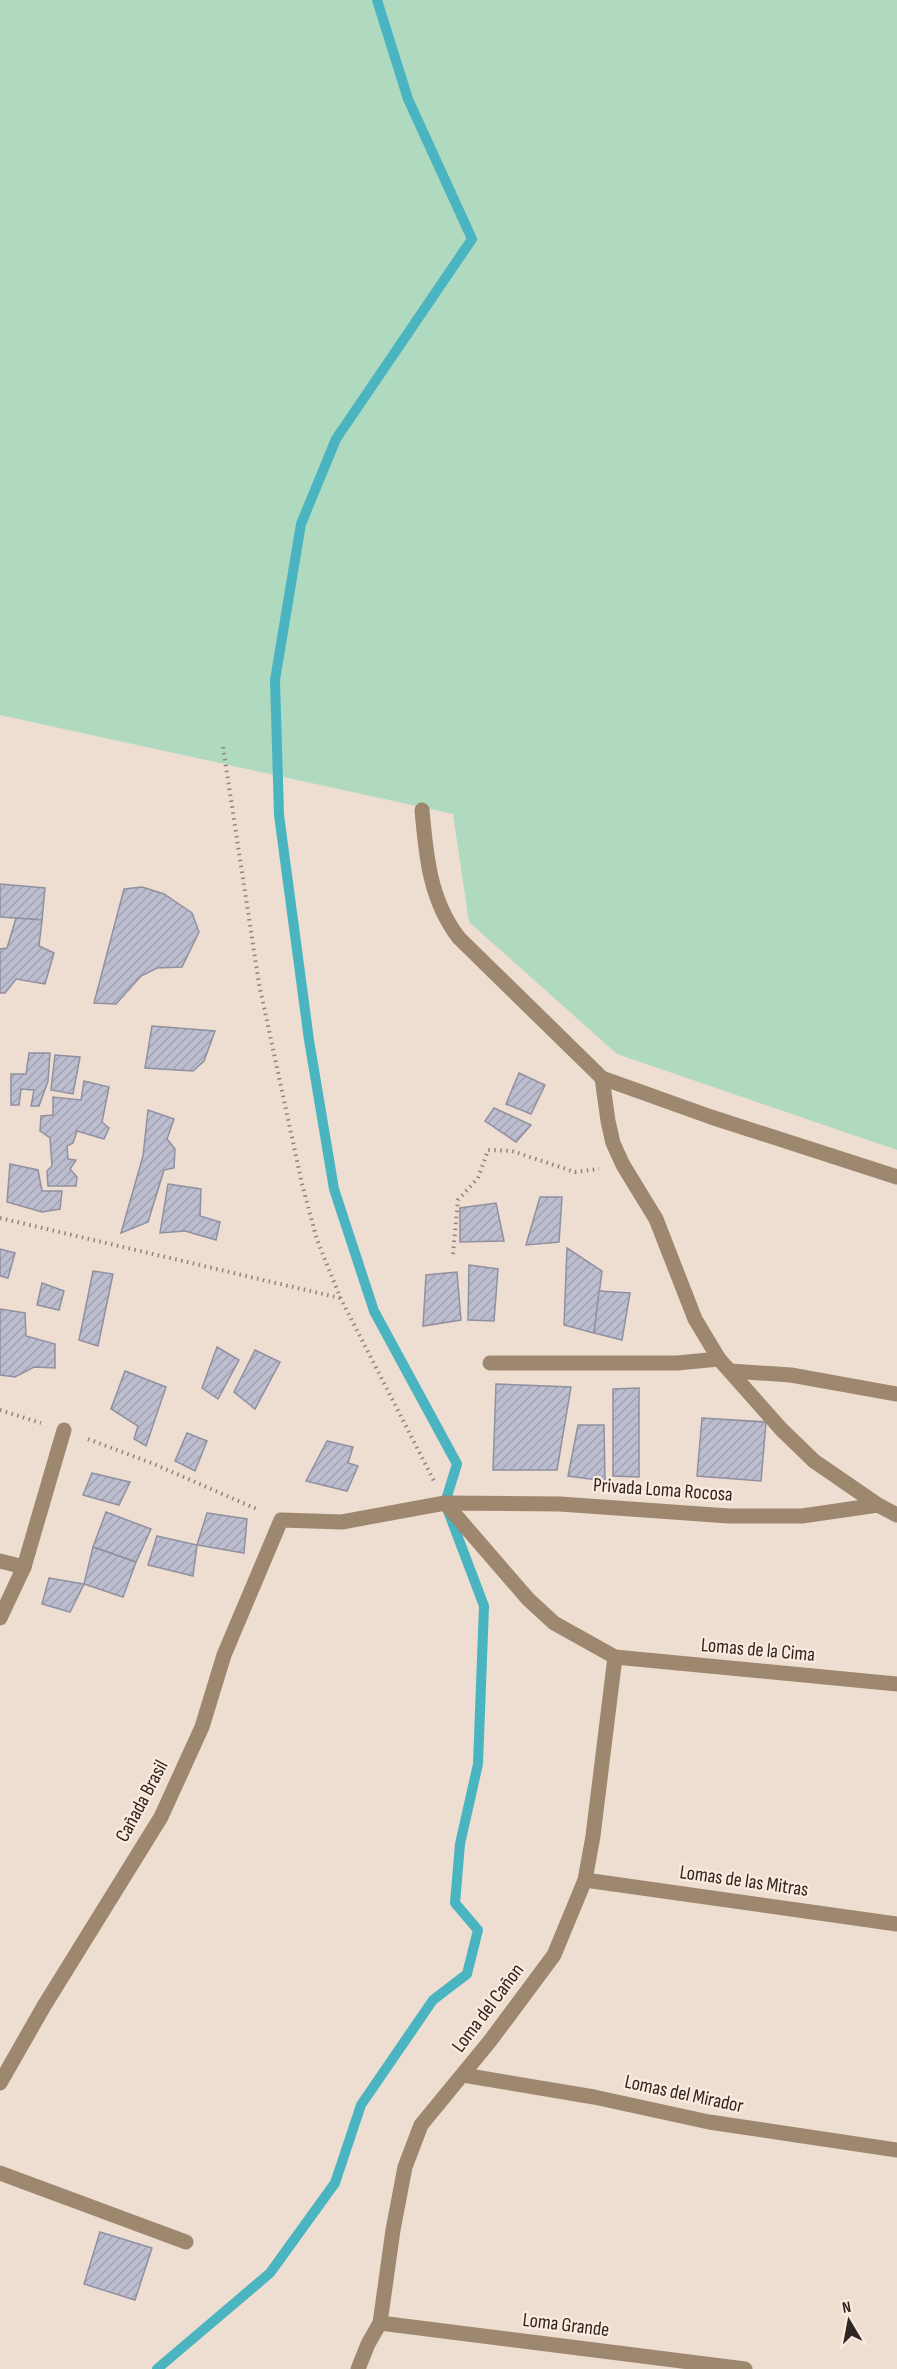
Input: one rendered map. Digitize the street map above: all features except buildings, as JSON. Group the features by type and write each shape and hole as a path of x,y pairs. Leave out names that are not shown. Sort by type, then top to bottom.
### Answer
{"street":[{"path":"422,810 429,869 439,908 447,923 459,938 602,1078 711,1117 897,1177"},
{"path":"602,1078 613,1143 623,1165 656,1219 695,1319 719,1359 781,1429 814,1461 878,1505 897,1515"},
{"path":"490,1363 678,1363 719,1359"},
{"path":"730,1371 790,1375 897,1394"},
{"path":"0,1618 24,1567 64,1430"},
{"path":"445,1503 528,1599 554,1623 615,1657"},
{"name":"Privada Loma Rocosa","path":"281,1520 342,1522 445,1503 560,1504 729,1516 802,1516 878,1505"},
{"name":"Cañada Brasil","path":"0,2083 44,2006 161,1817 202,1727 224,1655 281,1520"},
{"path":"0,1561 24,1567"},
{"name":"Lomas de la Cima","path":"615,1657 897,1684"},
{"name":"Loma del Cañon","path":"358,2369 380,2323 393,2230 405,2167 421,2125 463,2075 554,1955 585,1880 593,1836 615,1657"},
{"name":"Lomas de las Mitras","path":"585,1880 897,1924"},
{"name":"Lomas del Mirador","path":"463,2075 594,2097 709,2122 897,2150"},
{"path":"0,2173 186,2242"},
{"name":"Loma Grande","path":"380,2323 745,2369"}],"path":[{"path":"223,747 259,984 302,1184 317,1240 341,1299 445,1503"},
{"path":"453,1254 458,1200 478,1178 488,1150 512,1151 575,1172 623,1165"},
{"path":"0,1218 341,1299"},
{"path":"0,1410 64,1430 154,1464 281,1520"}],"green space":[{"path":"0,0 897,0 897,1150 617,1054 469,922 453,814 0,715"}],"waterway":[{"path":"157,2369 270,2273 335,2183 361,2105 433,2000 467,1974 478,1930 455,1903 460,1844 478,1764 484,1606 445,1503 457,1464 374,1311 334,1189 309,1040 279,815 275,680 301,524 336,439 472,239 408,99 377,0"}]}
